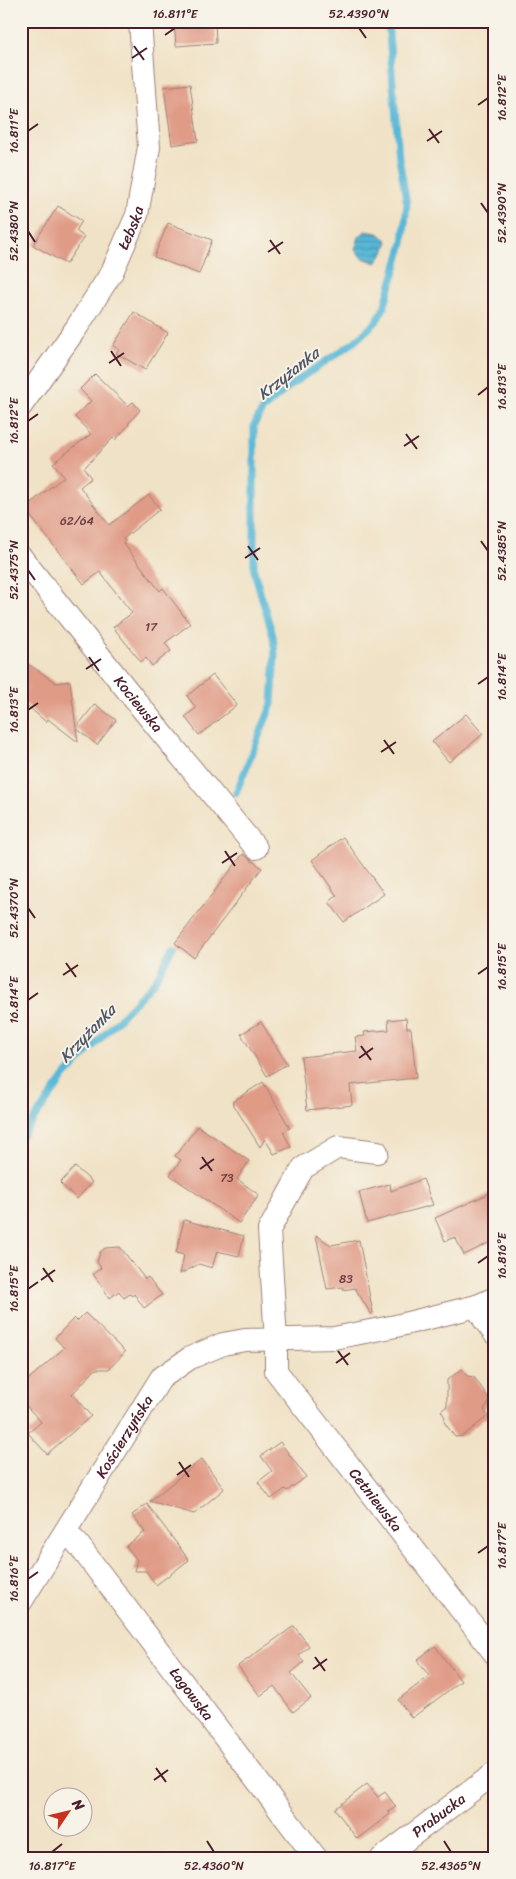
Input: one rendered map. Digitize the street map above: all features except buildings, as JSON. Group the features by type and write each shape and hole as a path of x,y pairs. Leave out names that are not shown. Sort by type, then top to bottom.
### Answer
{"street":[{"name":"Łebska","path":"21,406 77,327 112,272 137,215 149,147 140,21"},
{"name":"Kociewska","path":"21,557 256,848"},
{"path":"276,1340 269,1230 303,1168 338,1147 377,1152"},
{"path":"486,1302 485,1321 495,1334"},
{"name":"Kościerzyńska","path":"21,1602 161,1378 190,1358 223,1344 245,1340 334,1338 396,1326 486,1302"},
{"name":"Cetniewska","path":"276,1340 276,1371 495,1654"},
{"name":"Łagowska","path":"66,1532 77,1543 316,1858"},
{"name":"Prabucka","path":"382,1858 495,1773"}],"water":[{"path":"365,231 378,233 388,241 384,253 376,263 361,257 355,249 359,237"}],"waterway":[{"name":"Krzyżanka","path":"236,793 272,704 275,655 273,636 254,571 254,425 263,409 292,384 353,343 376,322 384,308 403,243 407,204 399,158 388,21"},
{"name":"Krzyżanka","path":"21,1137 65,1076 155,981 173,947"}]}
